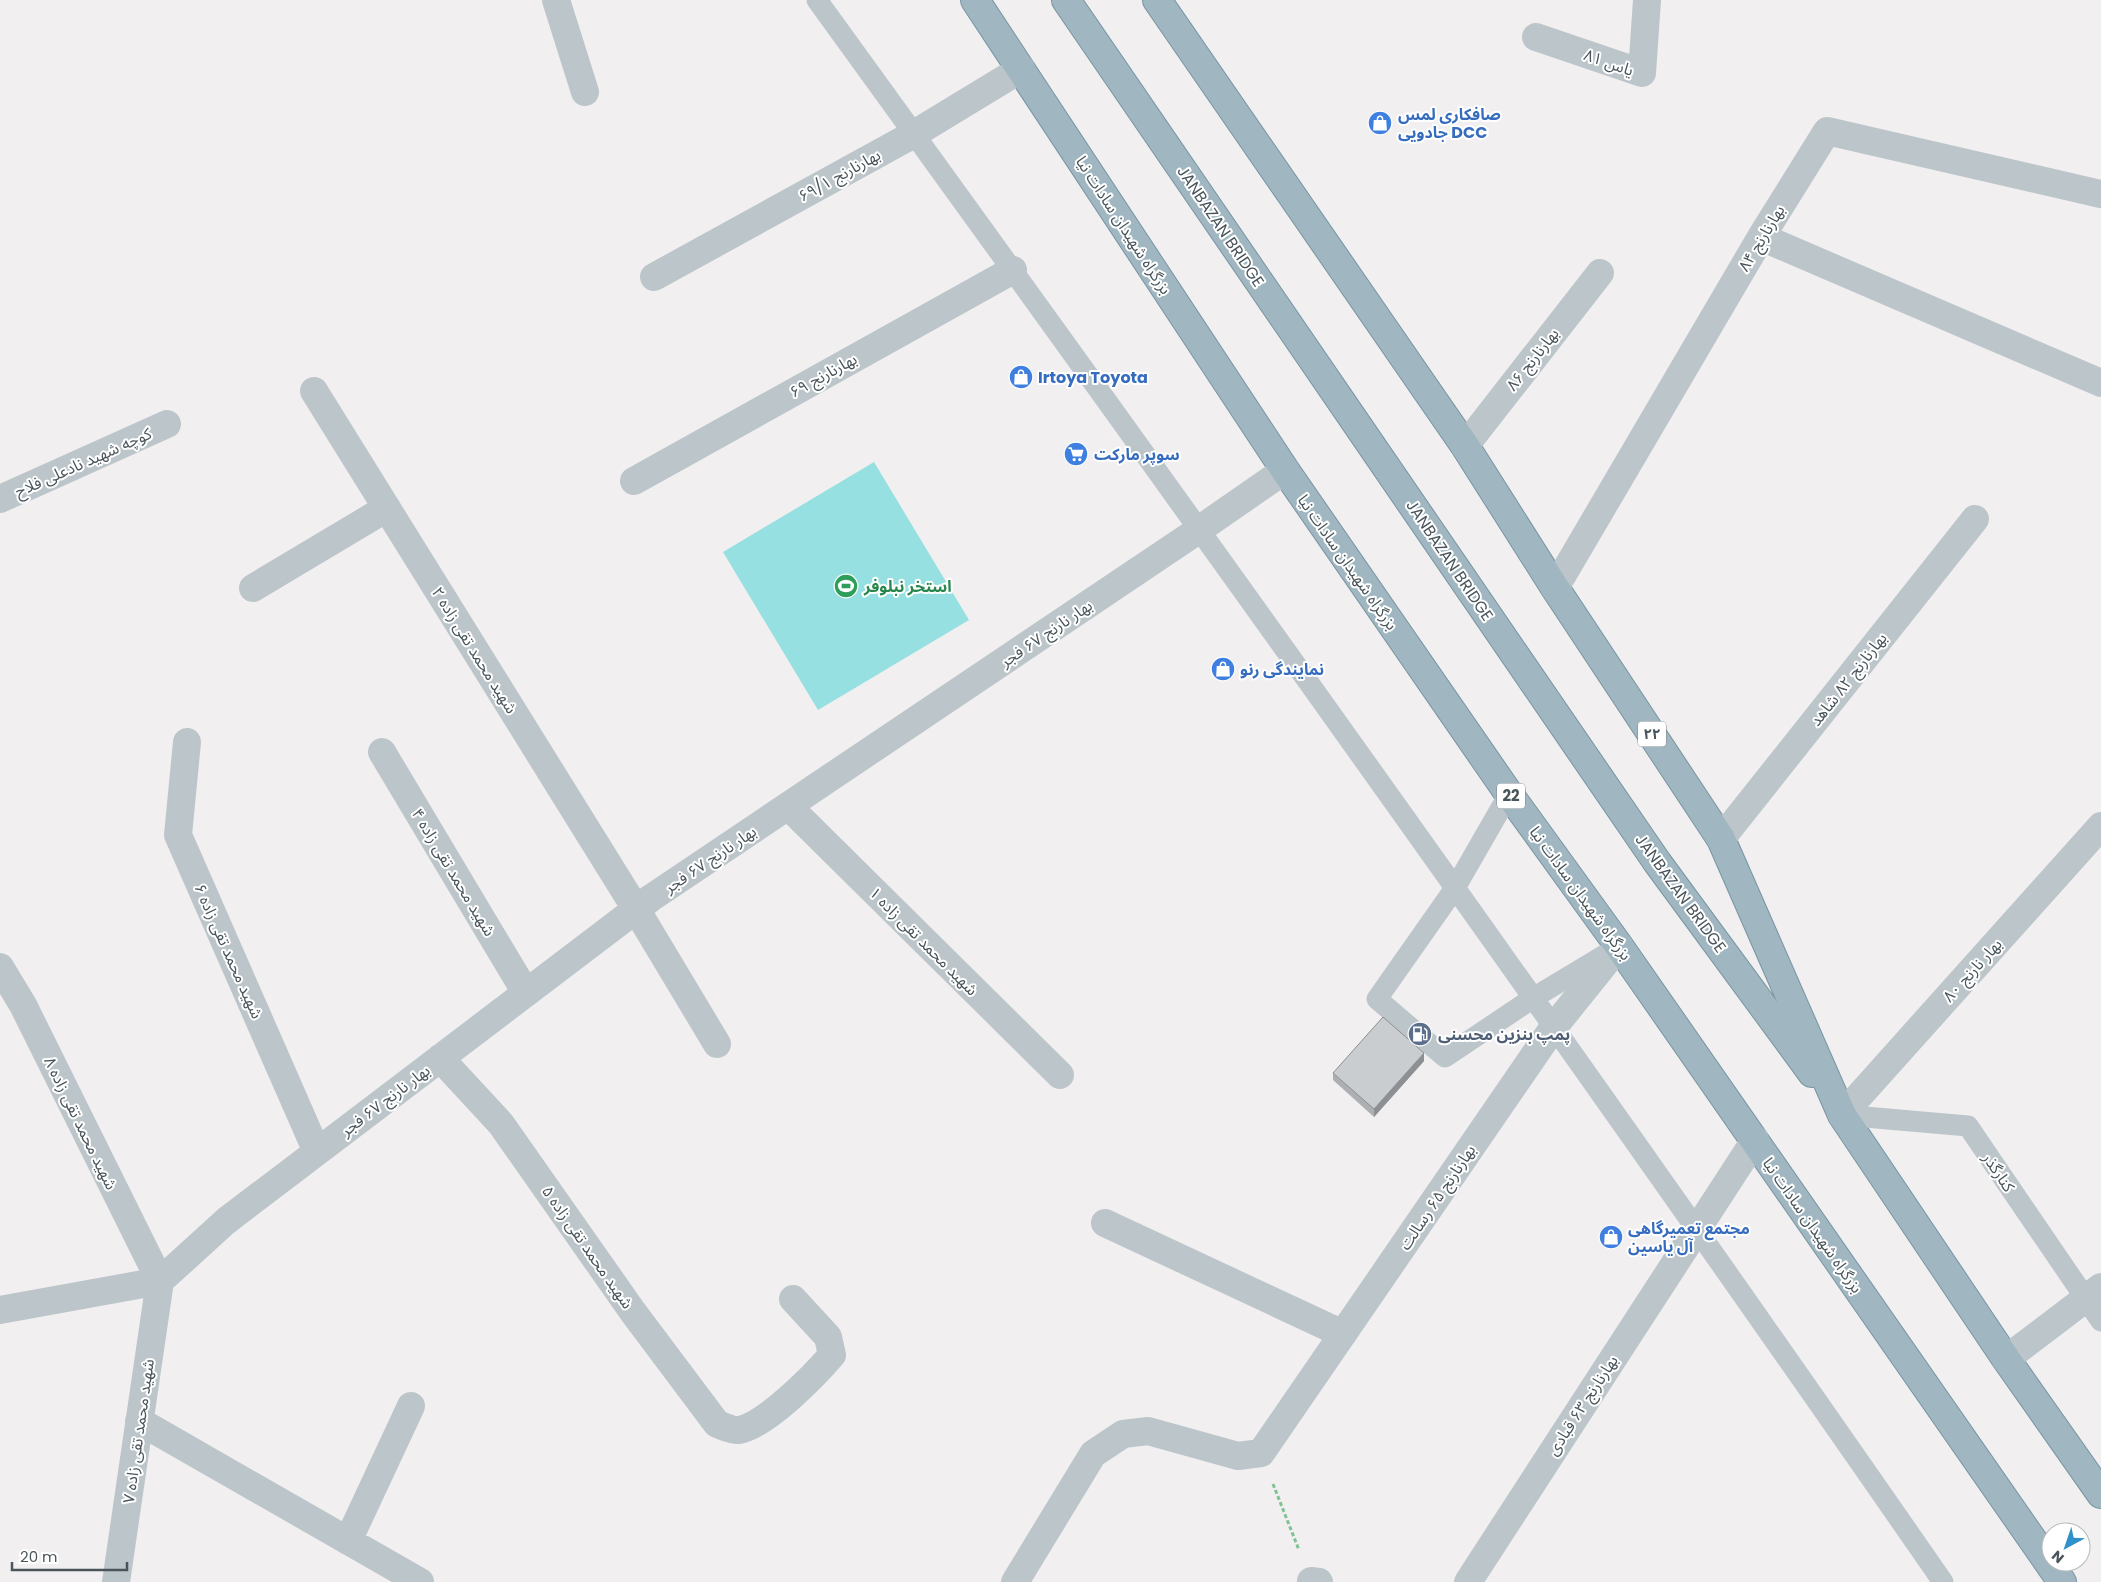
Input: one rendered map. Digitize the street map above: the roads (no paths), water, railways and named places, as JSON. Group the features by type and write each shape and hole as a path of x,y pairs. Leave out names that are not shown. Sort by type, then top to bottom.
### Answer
{"highway":[{"name":"بزرگراه شهیدان سادات نیا","path":"975,0 1285,470 1509,794 1619,946 2062,1582"},
{"name":"JANBAZAN BRIDGE","path":"1066,0 1657,862 1842,1114"},
{"name":"۲۲","path":"1157,0 1465,446 1555,588 1721,839 1842,1114 2006,1359 2101,1494"}],"street":[{"path":"556,0 586,92"},
{"name":"یاس ۸۱","path":"1536,36 1642,73 1647,0"},
{"name":"بهارنارنج ۶۹/۱","path":"654,277 914,134 1021,69"},
{"name":"بهارنارنج ۸۴","path":"1555,588 1761,237 1827,131 2101,194"},
{"path":"1761,237 2101,383"},
{"name":"بهارنارنج ۶۹","path":"634,481 1012,270"},
{"name":"بهارنارنج ۸۶","path":"1465,446 1600,273"},
{"name":"شهید محمد تقی زاده ۲","path":"314,391 636,909 717,1044"},
{"name":"کوچه شهید نادعلی فلاح","path":"0,499 167,424"},
{"name":"بهار نارنج ۶۷ فجر","path":"160,1281 226,1221 636,909 1285,470"},
{"path":"253,588 387,508"},
{"name":"بهارنارنج ۸۲ شاهد","path":"1721,839 1975,519"},
{"name":"شهید محمد تقی زاده ۶","path":"187,742 178,834 317,1152"},
{"name":"شهید محمد تقی زاده ۴","path":"382,752 526,993"},
{"name":"شهید محمد تقی زاده ۱","path":"788,806 1060,1076"},
{"name":"بهار نارنج ۸۰","path":"1842,1114 2101,826"},
{"name":"بهارنارنج ۶۵ رسالت","path":"1015,1582 1094,1454 1123,1434 1148,1431 1238,1456 1261,1453 1553,1028 1619,946"},
{"name":"شهید محمد تقی زاده ۸","path":"0,967 23,1005 160,1281"},
{"name":"شهید محمد تقی زاده ۵","path":"440,1058 501,1124 633,1312 717,1424 737,1430 757,1424 816,1374 832,1354 828,1337 793,1299"},
{"name":"بهارنارنج ۶۳ قبادی","path":"1468,1582 1755,1140"},
{"path":"1105,1222 1343,1334"},
{"path":"0,1310 160,1281"},
{"name":"شهید محمد تقی زاده ۷","path":"116,1582 160,1281"},
{"path":"2006,1359 2093,1293"},
{"path":"348,1541 410,1406"},
{"path":"139,1421 420,1582"}],"lane":[{"path":"817,0 1200,529 1697,1228 1943,1582"},
{"path":"1509,794 1455,888 1377,1000 1445,1056 1533,998 1619,946"},
{"name":"کنارگذر","path":"1842,1114 1968,1126 2093,1293 2101,1321"}],"water":[{"name":"استخر نبلوفر","path":"874,462 969,620 818,710 723,552"}],"place":[{"name":"صافکاری لمس جادویی DCC","path":"1380,123"},
{"name":"Irtoya Toyota","path":"1021,377"},
{"name":"سوپر مارکت","path":"1076,454"},
{"name":"استخر نبلوفر","path":"846,586"},
{"name":"نمایندگی رنو","path":"1223,669"},
{"name":"پمپ بنزین محسنی","path":"1420,1034"},
{"name":"مجتمع تعمیرگاهی آل یاسین","path":"1611,1237"}]}
